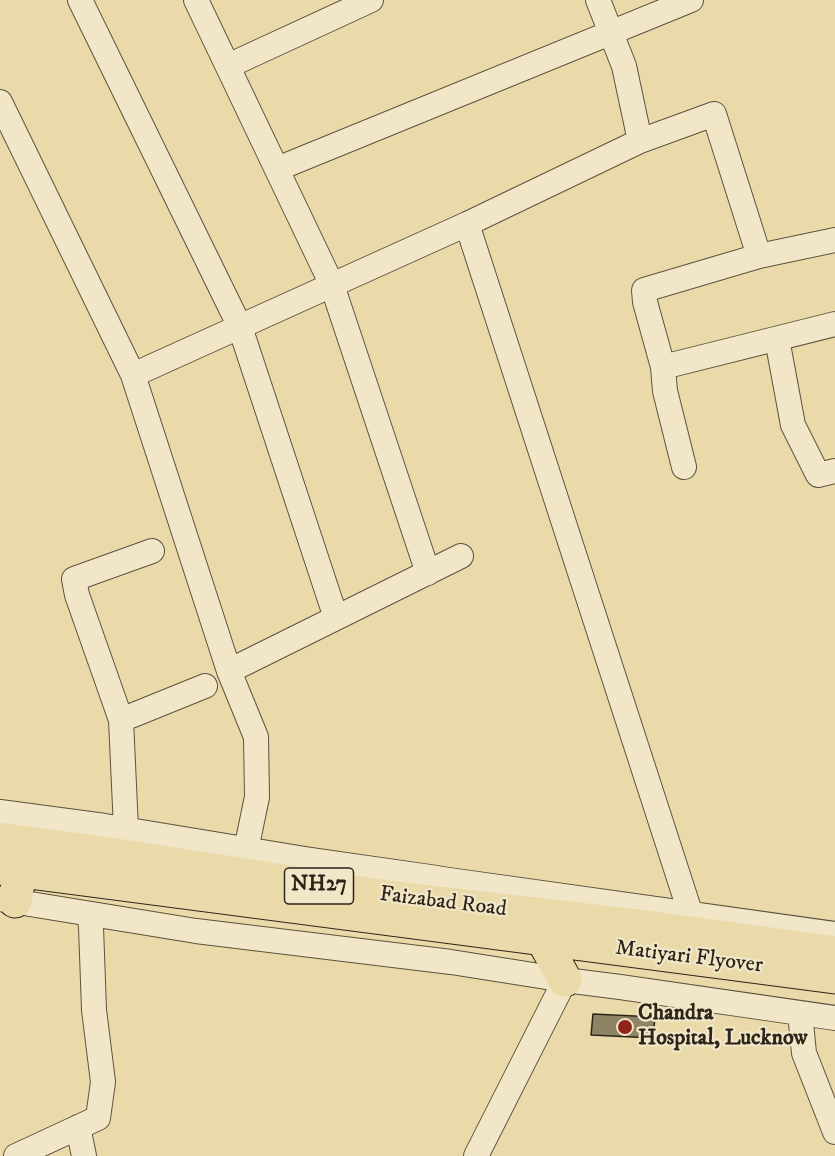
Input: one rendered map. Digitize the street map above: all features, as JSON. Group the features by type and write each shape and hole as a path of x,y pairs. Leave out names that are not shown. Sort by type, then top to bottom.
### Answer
{"highway":[{"name":"Faizabad Road","path":"0,838 387,897 669,928"},
{"name":"Faizabad Road","path":"9,885 543,940"},
{"name":"Matiyari Flyover","path":"669,928 835,977"},
{"name":"Matiyari Flyover","path":"543,940 669,928 835,953"},
{"path":"543,940 565,980"}],"street":[{"path":"80,0 240,327 336,618"},
{"path":"196,0 332,285 428,573"},
{"path":"228,66 371,0"},
{"path":"598,0 624,66 640,141"},
{"path":"277,169 691,0"},
{"path":"0,102 133,375 229,671 256,737 257,796 246,850"},
{"path":"133,375 467,224 640,141 714,114 759,256"},
{"path":"467,224 669,928"},
{"path":"684,467 644,290 759,256 835,240"},
{"path":"663,367 835,324"},
{"path":"777,339 793,425 818,475 835,471"},
{"path":"126,829 121,720 77,595 74,579 152,551"},
{"path":"229,671 461,556"},
{"path":"121,720 205,686"},
{"path":"0,812 126,829 246,850 442,879 669,928 835,934"},
{"path":"387,897 442,879"},
{"path":"9,885 89,914 196,932 451,963 835,1018"},
{"path":"16,1156 98,1118 103,1082 94,1010 89,914"},
{"path":"476,1156 565,980"},
{"path":"800,1013 804,1053 835,1132"},
{"path":"78,1126 84,1156"}],"building":[{"path":"593,1014 655,1017 653,1038 591,1035"}],"place":[{"name":"Chandra Hospital, Lucknow","path":"625,1027"}]}
